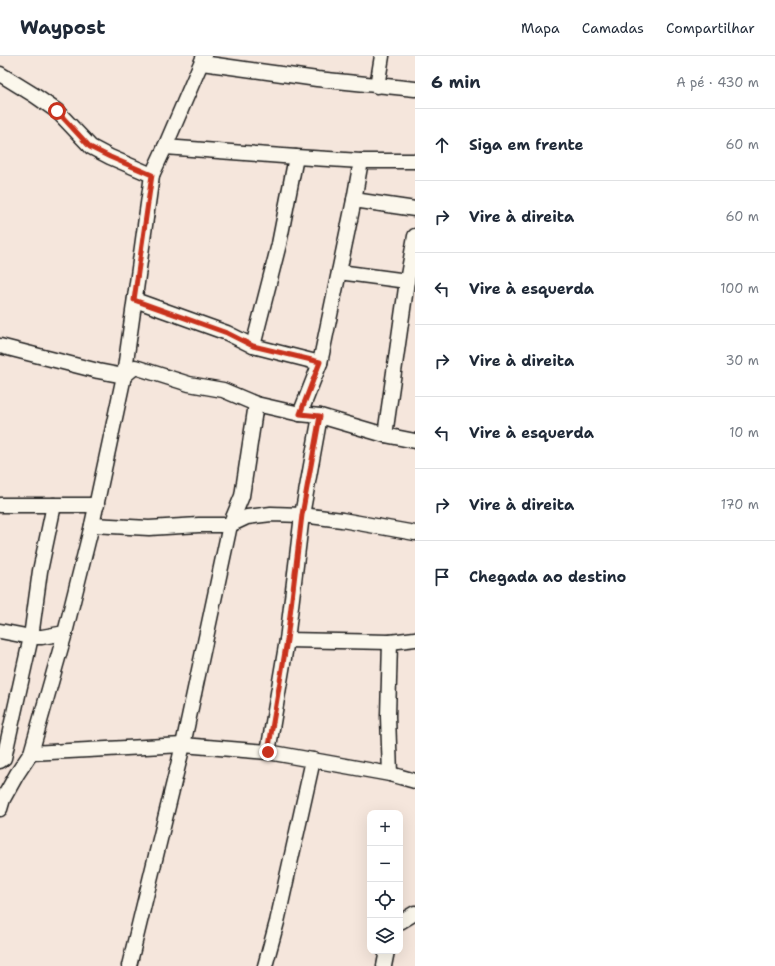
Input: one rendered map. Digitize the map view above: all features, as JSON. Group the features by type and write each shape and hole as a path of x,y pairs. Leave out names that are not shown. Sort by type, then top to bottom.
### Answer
{"street":[{"path":"377,86 382,56"},
{"path":"0,809 17,774 31,753 97,505 124,376 152,175 166,147 203,60 317,79 415,89"},
{"path":"0,74 34,94 57,111 90,147 152,175"},
{"path":"166,147 360,161 415,160"},
{"path":"253,346 279,244 296,157"},
{"path":"300,414 320,362 354,200 360,161"},
{"path":"354,200 415,209"},
{"path":"385,435 407,281 415,236"},
{"path":"339,272 407,281"},
{"path":"134,300 227,333 253,346 320,362"},
{"path":"0,346 98,371 124,376"},
{"path":"124,376 135,367 189,384 223,390 256,404 300,414 320,416 385,435 415,441"},
{"path":"129,966 183,745 230,525 242,496 256,404"},
{"path":"268,752 287,640 302,515 320,416"},
{"path":"0,505 97,505"},
{"path":"0,761 4,758 31,637 40,571 54,505"},
{"path":"92,525 149,528 230,525 247,517 271,514 302,515 342,520 415,533"},
{"path":"0,631 31,637 42,637 64,633"},
{"path":"287,640 390,642 415,639"},
{"path":"390,642 388,716 390,774"},
{"path":"31,753 183,745 268,752 390,774 415,781"},
{"path":"265,966 277,922 313,760"},
{"path":"403,920 415,913"},
{"path":"384,966 386,954"}],"route":[{"path":"57,111 90,147 152,175 134,300 227,333 253,346 320,362 300,414 320,416 302,515 287,640 268,752"}]}
